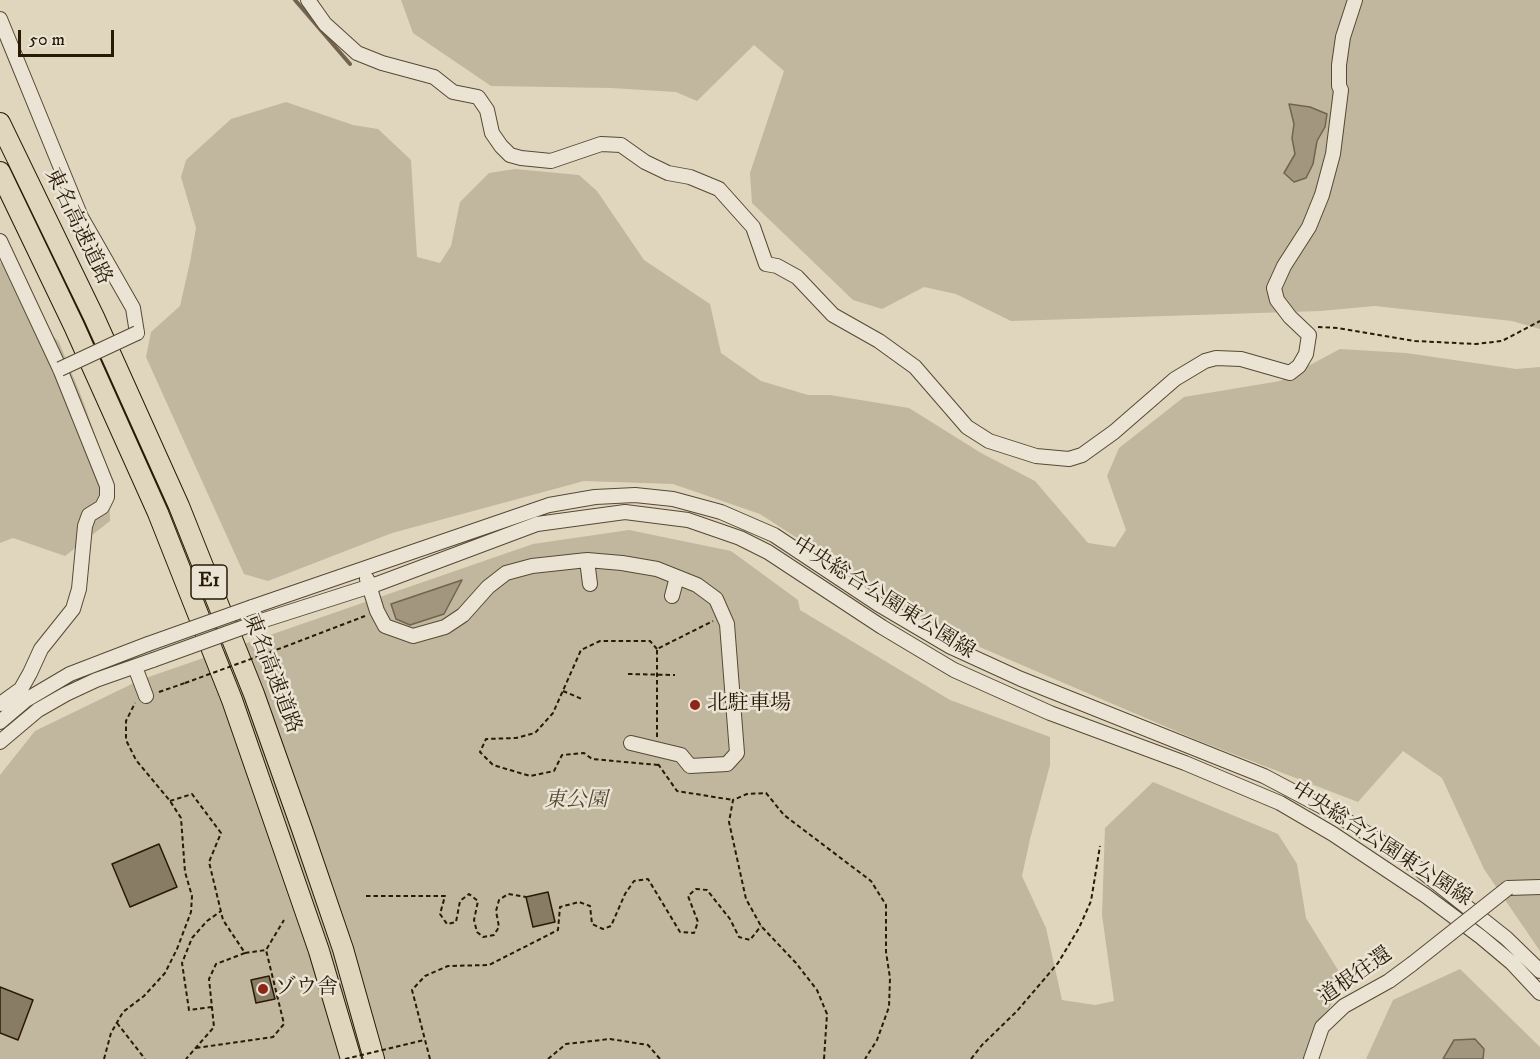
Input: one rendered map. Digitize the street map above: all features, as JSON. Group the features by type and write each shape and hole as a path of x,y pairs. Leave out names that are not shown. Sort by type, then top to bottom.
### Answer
{"highway":[{"name":"東名高速道路","path":"0,123 94,317 179,506 201,561 254,694 306,840 343,949 374,1059"},
{"name":"E1","path":"0,172 74,326 158,513 232,700 319,951 351,1059"}],"street":[{"path":"308,0 325,24 357,53 382,63 434,77 453,92 478,97 487,110 492,133 510,155 551,161 602,144 621,145 645,162 668,173 690,177 719,189 753,227 766,264 777,266 797,277 833,315 879,341 915,368 967,427 990,441 1026,453 1069,459 1082,455 1114,432 1174,379 1205,361 1216,357 1241,359 1290,373 1299,366 1306,354 1309,335 1290,317 1277,300 1274,288 1284,266 1309,227 1322,195 1333,154 1341,90 1339,65 1343,37 1355,0"},
{"path":"0,19 81,217 133,308 137,333 60,369"},
{"path":"0,242 60,369 107,486 107,497 102,507 89,515 85,526 79,589 73,609 41,648 21,689 0,704"},
{"path":"0,722 26,700 69,674 252,607 549,505 595,497 635,495 673,499 721,512 774,535 878,604 951,647 1021,679 1264,776 1334,813 1400,854 1506,938 1540,971"},
{"name":"中央総合公園東公園線","path":"135,667 258,622 369,586 537,524 625,512 688,520 740,538 768,552 882,627 954,670 1050,712 1185,763 1280,803 1375,861 1481,937 1512,963 1540,993"},
{"path":"587,560 590,584"},
{"path":"363,569 377,611 385,626 413,636 445,627 463,615 488,587 507,573 532,566 587,560 622,563 657,569 697,585 716,599 727,624 737,753 727,764 690,766 685,751 657,749 631,743"},
{"path":"672,596 677,577"},
{"path":"0,742 38,710 66,694 96,680 135,667 146,696"},
{"name":"道根往還","path":"1311,1059 1322,1027 1344,1006 1389,981 1508,888 1540,887"}],"path":[{"path":"1300,326 1338,328 1415,341 1476,344 1502,341 1540,321"},
{"path":"104,1059 111,1033 123,1012 144,996 165,973 177,949 190,912 192,896 185,872 181,818 136,760 126,740 126,721 136,702 146,696 377,611"},
{"path":"657,649 723,615"},
{"path":"658,765 592,759 584,753 562,754 554,771 530,776 493,765 480,752 486,739 516,738 535,733 553,713 581,650 600,641 650,641 657,649 658,765 677,791 733,800 747,794 766,793 784,815 871,881 886,905 886,952 890,978 889,1007 877,1040 865,1059"},
{"path":"628,674 675,675"},
{"path":"563,691 582,699"},
{"path":"170,801 192,794 221,833 210,862 223,920 245,953"},
{"path":"733,800 729,822 743,888 753,914 761,926 796,963 817,990 827,1014 824,1059"},
{"path":"971,1059 1017,1011 1058,963 1079,928 1091,901 1100,846"},
{"path":"430,1059 412,990 425,976 448,966 489,965 558,930 560,906 579,902 590,906 592,924 603,929 611,926 625,894 634,881 648,879 680,932 694,933 699,922 688,896 696,889 707,890 730,919 739,936 750,940 761,926"},
{"path":"366,896 446,896 440,914 447,924 456,922 460,901 469,894 478,901 474,920 477,932 483,937 494,935 499,927 496,911 498,900 508,894 526,897"},
{"path":"212,1006 189,1010 182,963 192,938 207,921 221,911"},
{"path":"195,1048 273,1037 284,1024 266,950 284,920"},
{"path":"186,1059 214,1027 209,979 216,964 245,953 266,950"},
{"path":"117,1023 145,1059"},
{"path":"548,1059 566,1044 610,1039 648,1045 660,1059"},
{"path":"345,1059 424,1040"}],"green space":[{"path":"401,0 1540,0 1540,329 1512,321 1375,306 1320,311 1011,321 956,294 924,287 882,309 853,300 752,203 750,173 784,71 754,45 697,101 676,92 611,88 491,86 413,33"},
{"path":"286,102 353,125 378,129 411,160 417,257 440,263 451,246 460,202 489,173 515,169 579,175 597,191 644,260 710,304 721,353 761,381 808,395 830,395 909,408 981,453 1035,481 1088,543 1115,547 1126,530 1107,476 1119,448 1184,397 1280,381 1340,349 1406,353 1516,369 1540,367 1540,951 1484,869 1442,778 1403,751 1358,802 1197,740 940,630 760,514 673,484 584,481 392,533 268,581 244,574 146,357 151,332 180,306 190,262 196,228 181,177 186,160 231,119"},
{"path":"4,257 28,319 36,319 59,342 109,474 110,521 65,556 13,538 0,543 0,263"},
{"name":"東公園","path":"629,530 731,551 798,600 800,610 950,700 1050,737 1050,765 1022,876 1046,928 1062,1000 1095,1005 1114,1001 1102,915 1105,828 1153,782 1278,834 1297,864 1306,918 1338,970 1332,1003 1304,1059 0,1059 0,775 35,731 140,680 533,544"},
{"path":"1460,969 1540,1047 1540,1059 1366,1059 1393,1000"}],"shaded area":[{"path":"1289,104 1310,107 1327,114 1325,127 1317,141 1313,164 1306,178 1294,182 1284,173 1295,154 1292,138 1294,124"},
{"path":"462,580 444,614 410,625 396,619 391,604"},
{"path":"1475,1039 1484,1049 1483,1059 1443,1059 1454,1040"}],"building":[{"path":"159,844 177,887 130,907 112,864"},
{"path":"548,892 555,922 533,927 526,897"},
{"name":"ゾウ舎","path":"269,976 275,999 256,1003 251,980"},
{"path":"0,987 33,1000 18,1040 0,1033"}],"waterway":[{"path":"295,0 350,64"}],"place":[{"name":"北駐車場","path":"695,705"},
{"name":"ゾウ舎","path":"263,989"}]}
